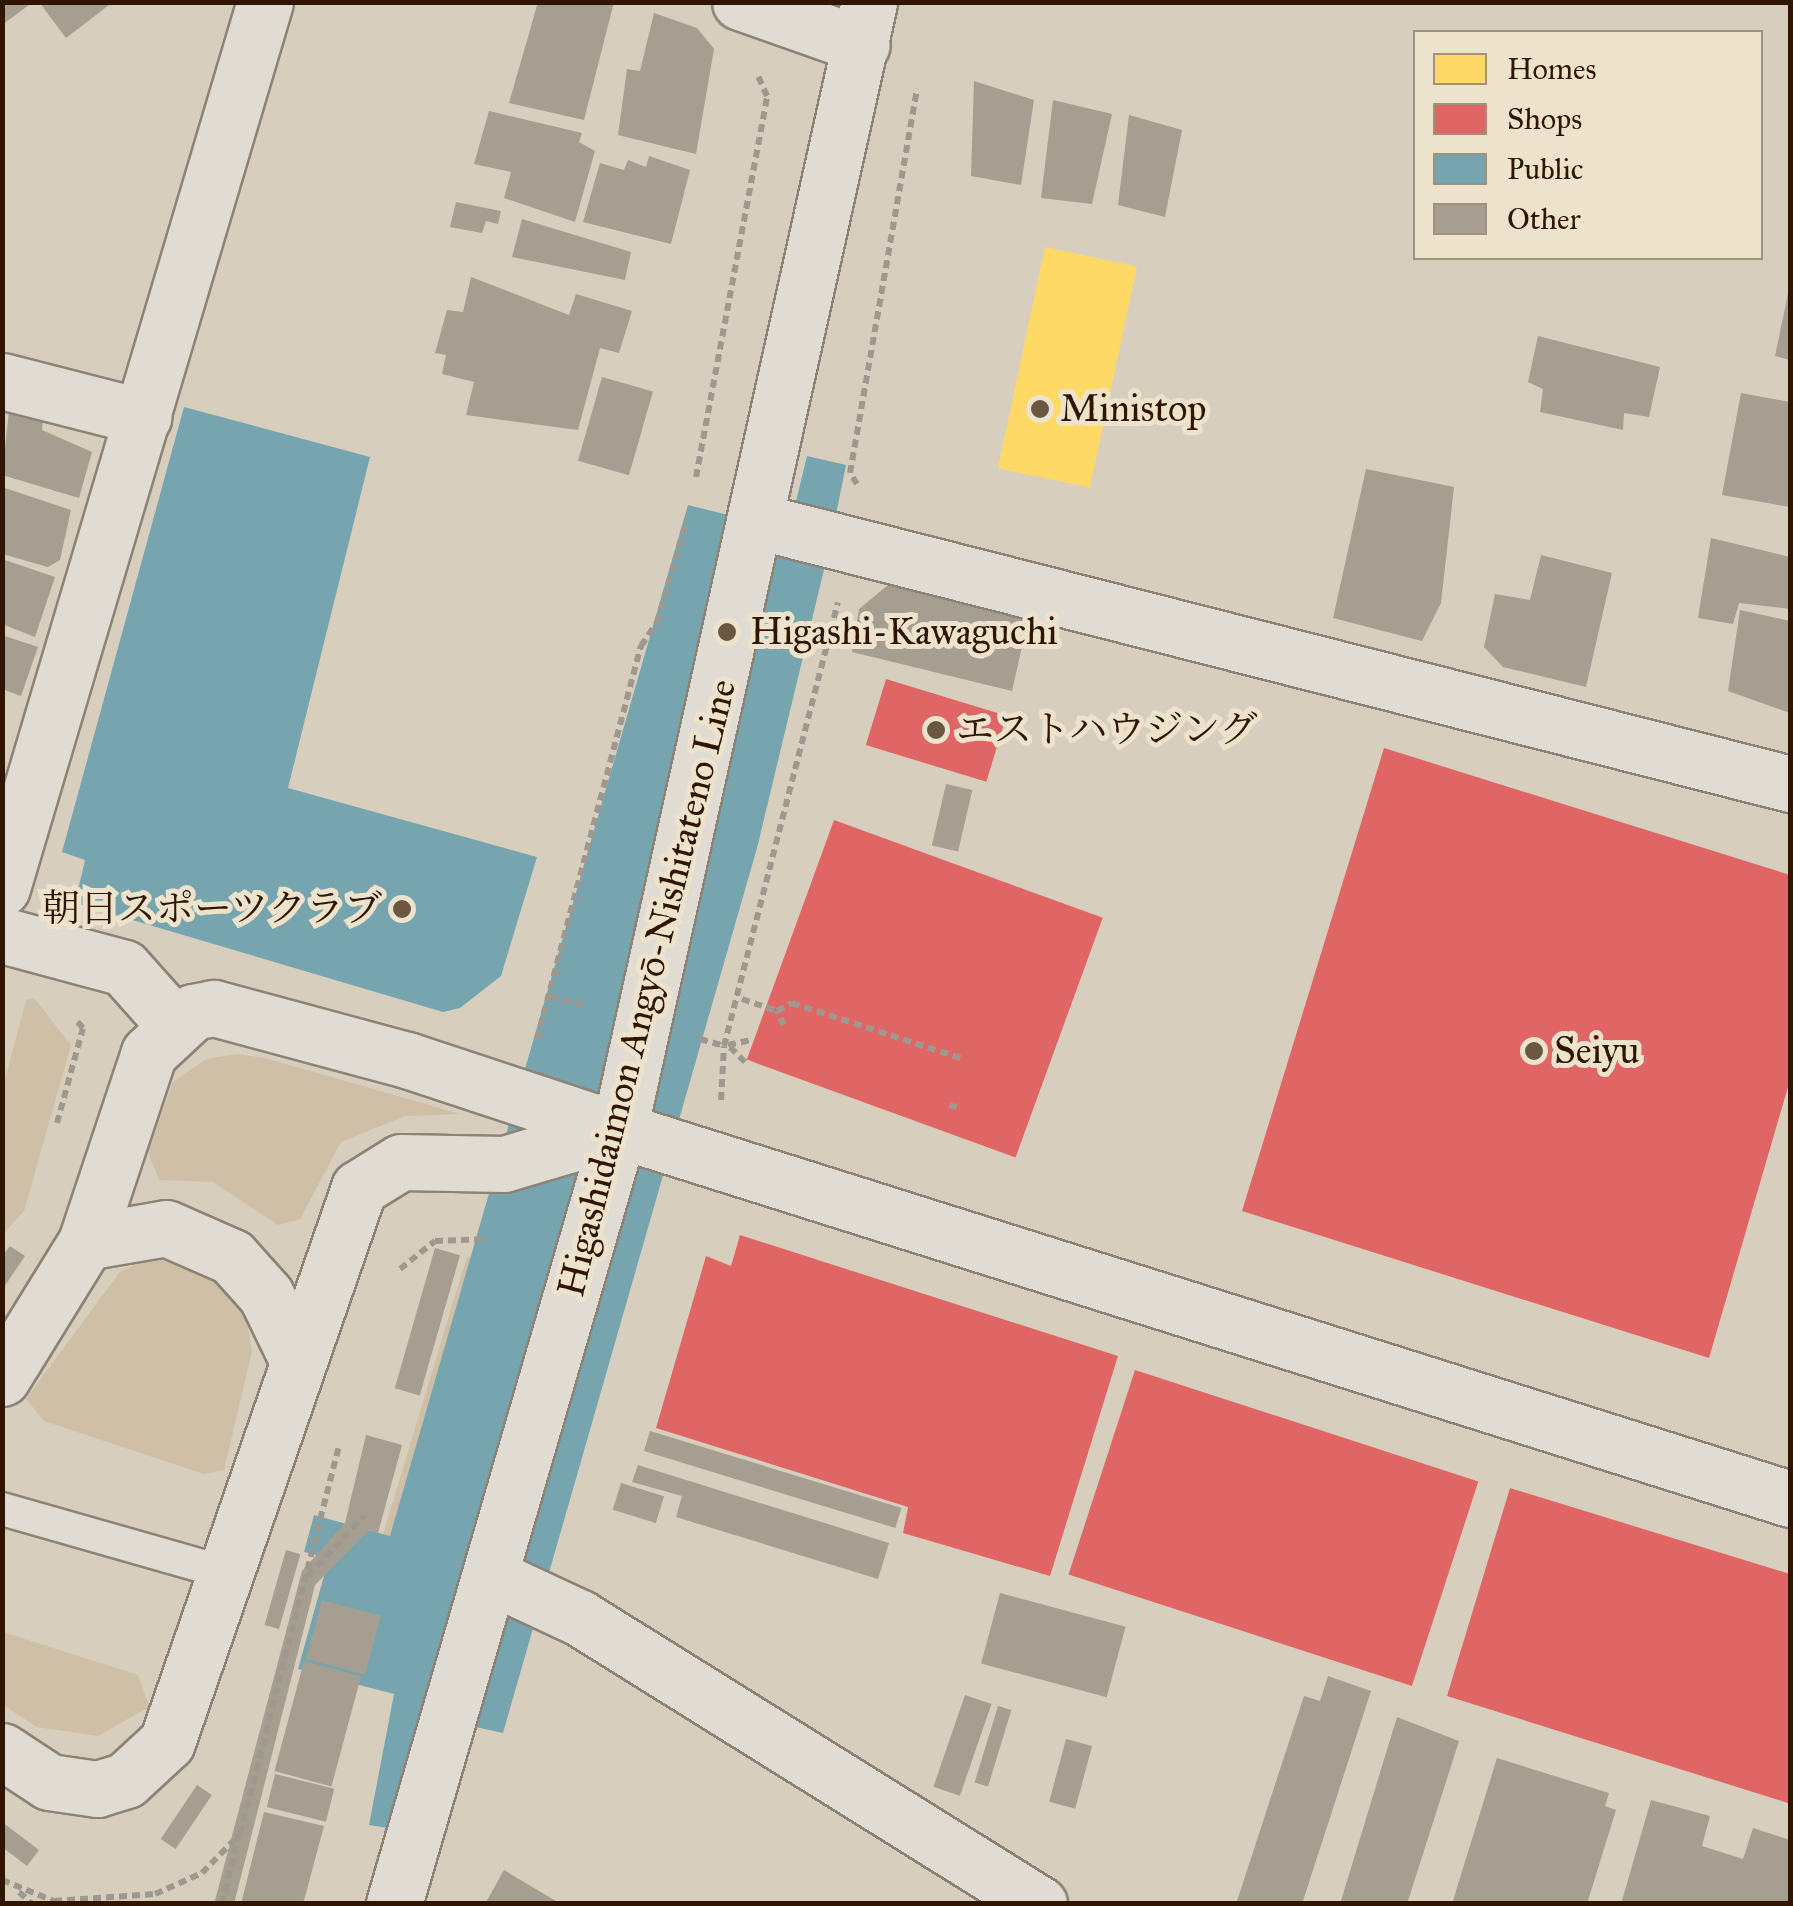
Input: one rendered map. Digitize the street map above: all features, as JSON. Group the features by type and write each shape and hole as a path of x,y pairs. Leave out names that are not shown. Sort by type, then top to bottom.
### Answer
{"street":[{"path":"2,888 265,2"},
{"path":"740,2 866,24"},
{"name":"Higashidaimon Angyō-Nishitateno Line","path":"394,1904 620,1130 761,522 866,24"},
{"path":"2,381 143,417"},
{"path":"761,522 1790,784"},
{"path":"2,935 124,968 173,1023"},
{"path":"2,1378 86,1242 130,1090 173,1023 214,1008 620,1130 1790,1500"},
{"path":"2,1751 80,1790 112,1787 143,1769 176,1725 345,1210 378,1175 430,1158 534,1159 620,1130"},
{"path":"86,1242 166,1228 232,1256 266,1296 295,1355"},
{"path":"490,1576 580,1618 1038,1904"}],"lane":[{"path":"2,1508 227,1573"}],"path":[{"path":"694,488 768,96 754,67"},
{"path":"865,496 850,473 918,81"},
{"path":"536,1045 640,646 657,622 690,508"},
{"path":"726,1079 724,1046 742,999 839,600 850,586"},
{"path":"550,996 590,1007"},
{"path":"742,999 777,1011 784,1026"},
{"path":"777,1011 792,1003 963,1059"},
{"path":"52,1144 83,1028 70,1014"},
{"path":"745,1062 728,1045 752,1040"},
{"path":"706,1041 724,1046"},
{"path":"949,1105 959,1108"},
{"path":"447,1251 455,1239"},
{"path":"307,1577 364,1516"},
{"path":"222,1904 240,1834"},
{"path":"14,1888 32,1904"}],"shaded area":[{"path":"34,998 71,1045 24,1211 3,1234 3,1087 26,1000"},
{"path":"238,1054 265,1058 460,1114 405,1116 341,1142 300,1219 278,1225 213,1182 159,1180 148,1152 173,1082 206,1059"},
{"path":"467,1256 479,1266 386,1609 363,1601"},
{"path":"148,1257 174,1257 217,1280 245,1311 252,1351 224,1470 204,1474 44,1421 26,1399 119,1273"},
{"path":"3,1632 138,1675 149,1707 98,1736 37,1727 3,1705"}],"building: Homes":[{"path":"1045,247 1137,267 1090,488 998,468"}],"building: Shops":[{"name":"エストハウジング","path":"886,679 1006,716 986,782 866,745"},
{"path":"1384,748 1790,875 1790,1080 1709,1358 1242,1211"},
{"path":"834,820 1103,918 1016,1157 747,1060"},
{"path":"740,1235 1118,1356 1050,1576 903,1533 908,1507 656,1428 706,1256 731,1266"},
{"path":"1135,1370 1478,1482 1412,1686 1069,1574"},
{"path":"1510,1488 1790,1574 1788,1803 1447,1696"}],"building: Public":[{"path":"184,407 370,457 288,788 537,857 501,976 460,1008 443,1012 75,903 85,860 62,852"},
{"path":"807,456 846,465 829,549 757,848 503,1733 457,1723 433,1835 369,1825 394,1694 298,1669 329,1558 304,1552 314,1515 390,1536 688,505 789,530"}],"building: Other":[{"path":"2,2 33,2 2,25"},
{"path":"39,2 113,2 66,38"},
{"path":"538,2 614,2 584,120 509,103"},
{"path":"654,13 697,28 714,49 696,154 618,135 627,69 640,71"},
{"path":"974,81 1034,100 1021,185 971,176"},
{"path":"1053,100 1112,114 1092,204 1041,198"},
{"path":"489,111 582,133 579,142 595,151 575,222 504,198 511,172 474,164"},
{"path":"1129,115 1182,130 1165,217 1118,205"},
{"path":"649,156 690,170 671,244 583,222 600,163 624,170 628,160 646,167"},
{"path":"456,202 501,211 498,224 486,221 482,233 450,227"},
{"path":"522,219 631,252 625,280 512,257"},
{"path":"471,277 569,315 576,294 632,311 619,353 600,348 578,430 466,415 474,382 442,374 446,355 435,353 447,310 463,312"},
{"path":"1790,290 1790,360 1775,356"},
{"path":"1538,336 1660,367 1649,417 1624,413 1623,430 1540,412 1543,389 1528,382"},
{"path":"602,377 653,392 629,475 578,461"},
{"path":"1741,393 1790,402 1790,507 1722,495"},
{"path":"9,411 43,419 42,430 92,452 79,498 2,475"},
{"path":"1366,469 1454,487 1441,603 1422,641 1333,618"},
{"path":"2,487 71,510 60,560 48,567 2,554"},
{"path":"1711,538 1790,557 1790,609 1739,603 1733,624 1698,618"},
{"path":"1541,555 1612,573 1586,687 1503,667 1484,647 1495,594 1530,600"},
{"path":"2,559 55,577 35,637 2,624"},
{"path":"888,585 1028,620 1012,691 852,652 859,609"},
{"path":"1740,610 1790,621 1790,713 1728,691"},
{"path":"2,635 38,647 21,696 2,689"},
{"path":"946,784 972,790 958,851 932,845"},
{"path":"10,1246 25,1256 2,1290 2,1256"},
{"path":"435,1248 460,1255 420,1396 395,1388"},
{"path":"650,1431 902,1508 895,1528 644,1451"},
{"path":"366,1435 402,1445 378,1533 369,1530 315,1585 234,1904 214,1904 302,1571 345,1523"},
{"path":"638,1465 889,1543 878,1579 676,1517 682,1496 632,1482"},
{"path":"621,1483 664,1496 656,1523 613,1510"},
{"path":"286,1550 300,1554 279,1629 265,1625"},
{"path":"1000,1593 1126,1627 1107,1697 981,1664"},
{"path":"322,1600 381,1616 365,1675 306,1659"},
{"path":"304,1661 361,1676 331,1786 274,1771"},
{"path":"1328,1676 1371,1691 1302,1904 1236,1904 1304,1696 1320,1701"},
{"path":"965,1695 991,1704 960,1796 933,1787"},
{"path":"998,1706 1011,1710 988,1787 975,1783"},
{"path":"1397,1717 1459,1741 1407,1904 1340,1904"},
{"path":"1066,1739 1092,1746 1075,1809 1049,1802"},
{"path":"1497,1758 1609,1793 1605,1806 1616,1810 1587,1904 1452,1904"},
{"path":"275,1774 334,1789 326,1822 267,1807"},
{"path":"197,1785 212,1795 176,1849 161,1839"},
{"path":"1651,1800 1710,1816 1702,1846 1743,1859 1753,1828 1790,1840 1790,1904 1621,1904"},
{"path":"264,1812 324,1826 303,1904 241,1904"},
{"path":"2,1822 39,1850 27,1866 2,1847"},
{"path":"504,1870 561,1904 485,1904"}],"place":[{"name":"Ministop","path":"1040,409"},
{"name":"Higashi-Kawaguchi","path":"727,632"},
{"name":"エストハウジング","path":"936,730"},
{"name":"朝日スポーツクラブ","path":"402,909"},
{"name":"Seiyu","path":"1534,1051"}]}
